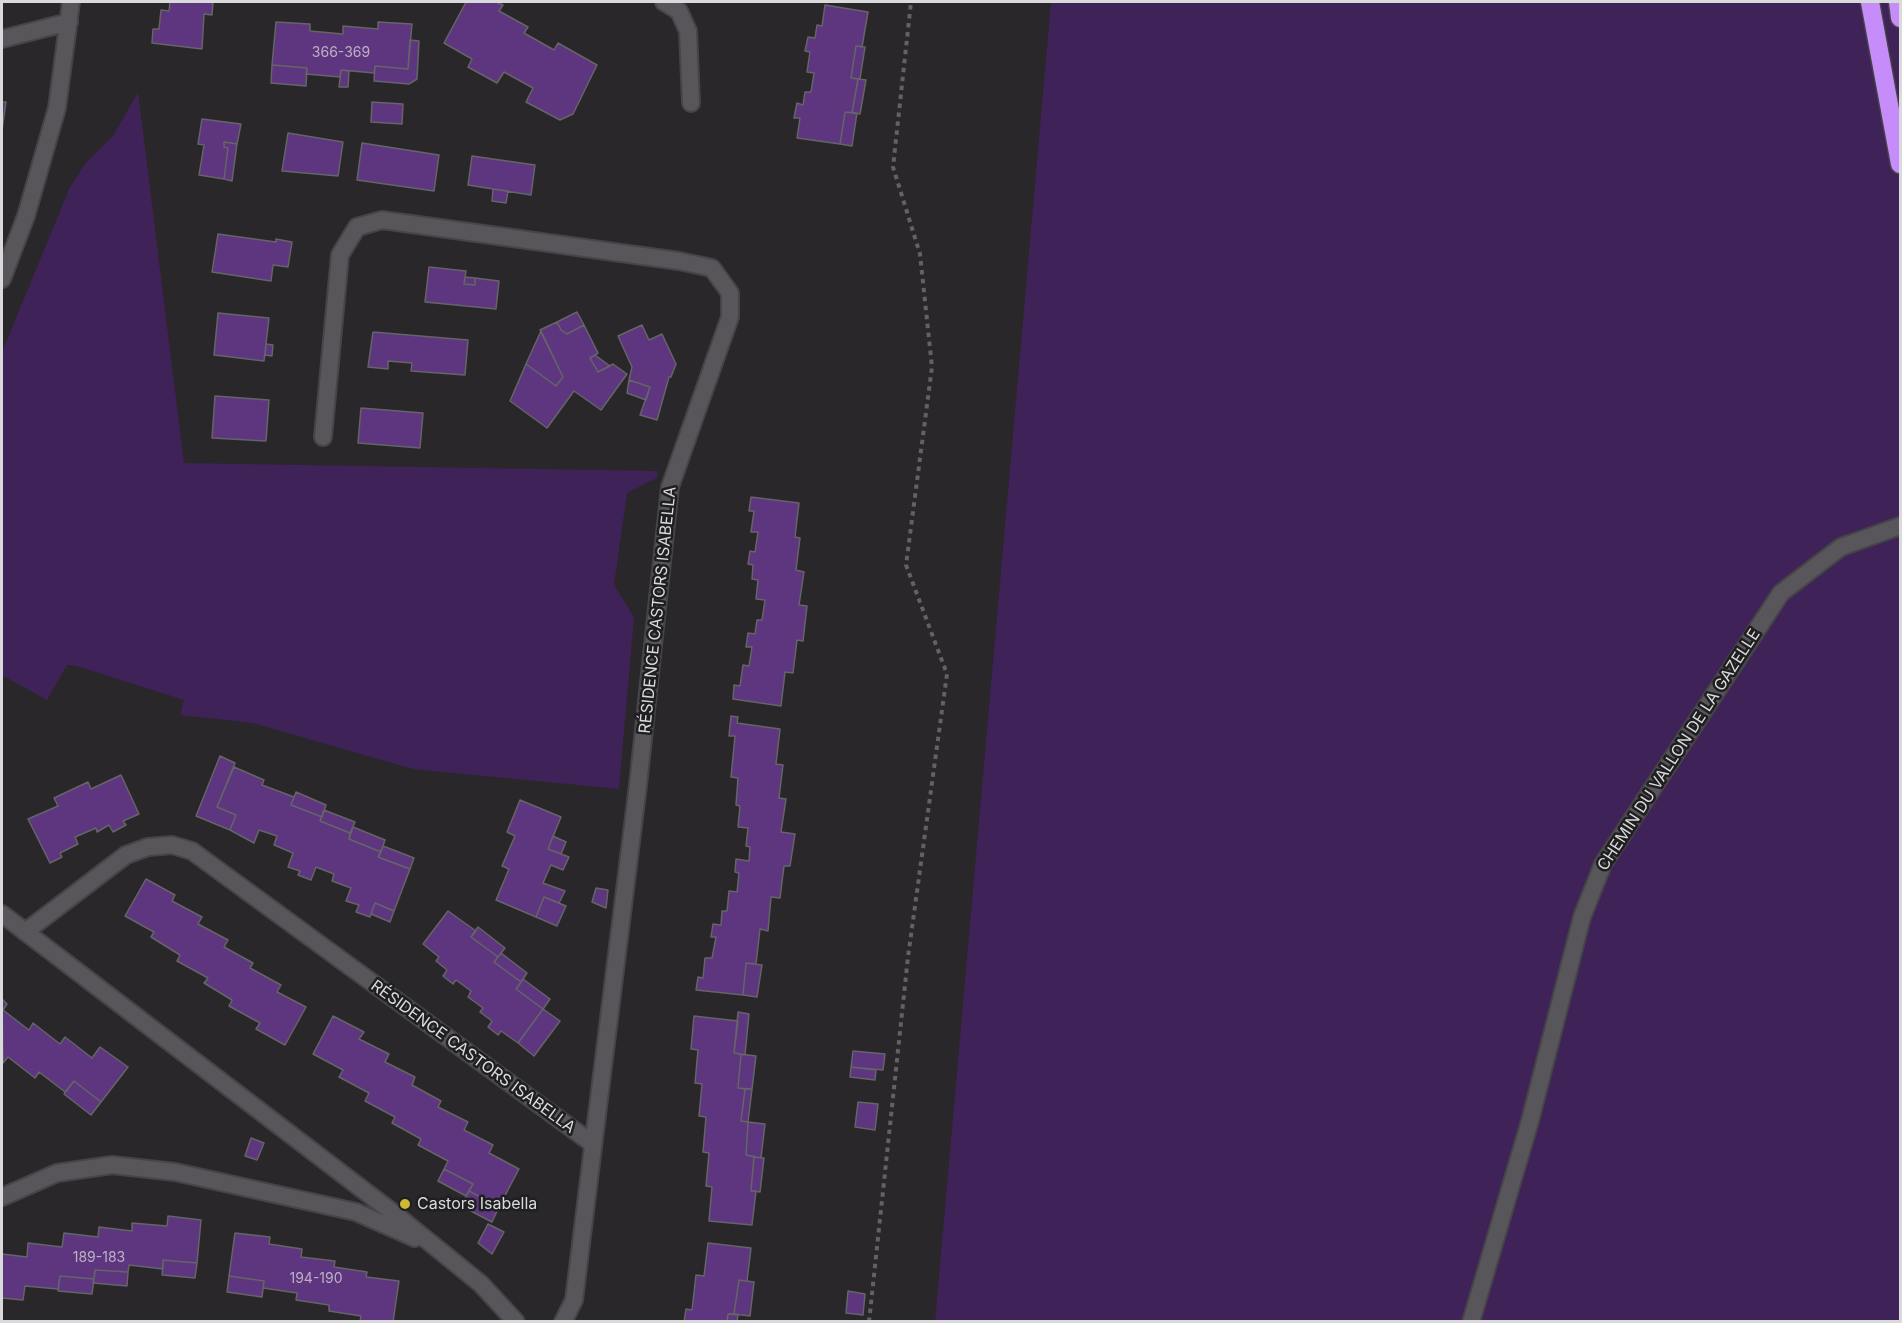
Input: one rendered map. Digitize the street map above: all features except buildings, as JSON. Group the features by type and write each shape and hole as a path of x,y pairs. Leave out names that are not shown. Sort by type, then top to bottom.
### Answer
{"highway":[{"path":"1870,2 1900,164"},
{"path":"1898,2 1900,18"}],"street":[{"path":"2,279 26,216 57,108 71,2"},
{"path":"664,2 679,12 688,31 691,103"},
{"path":"2,39 69,22"},
{"name":"RÉSIDENCE CASTORS ISABELLA","path":"323,437 340,255 357,227 382,220 679,261 712,268 730,293 730,317 670,487 638,785 574,1300 563,1322"},
{"name":"CHEMIN DU VALLON DE LA GAZELLE","path":"1471,1322 1530,1120 1582,917 1603,864 1780,594 1841,547 1900,526"},
{"name":"RÉSIDENCE CASTORS ISABELLA","path":"25,933 126,855 148,847 172,845 192,851 593,1144"},
{"path":"2,914 435,1247 481,1284 516,1322"},
{"path":"2,1197 57,1173 112,1165 175,1172 356,1212 435,1247"}],"path":[{"path":"869,1322 908,957 947,674 906,565 932,367 920,254 893,167 911,2"}],"shaded area":[{"path":"1051,2 1900,2 1900,1321 935,1322"},
{"path":"138,92 184,463 658,471 657,478 627,493 614,585 634,617 619,789 413,769 253,723 180,715 184,700 77,666 67,665 47,700 2,675 2,352 70,187 85,164 113,136"}],"place":[{"name":"Castors Isabella","path":"405,1204"}]}
